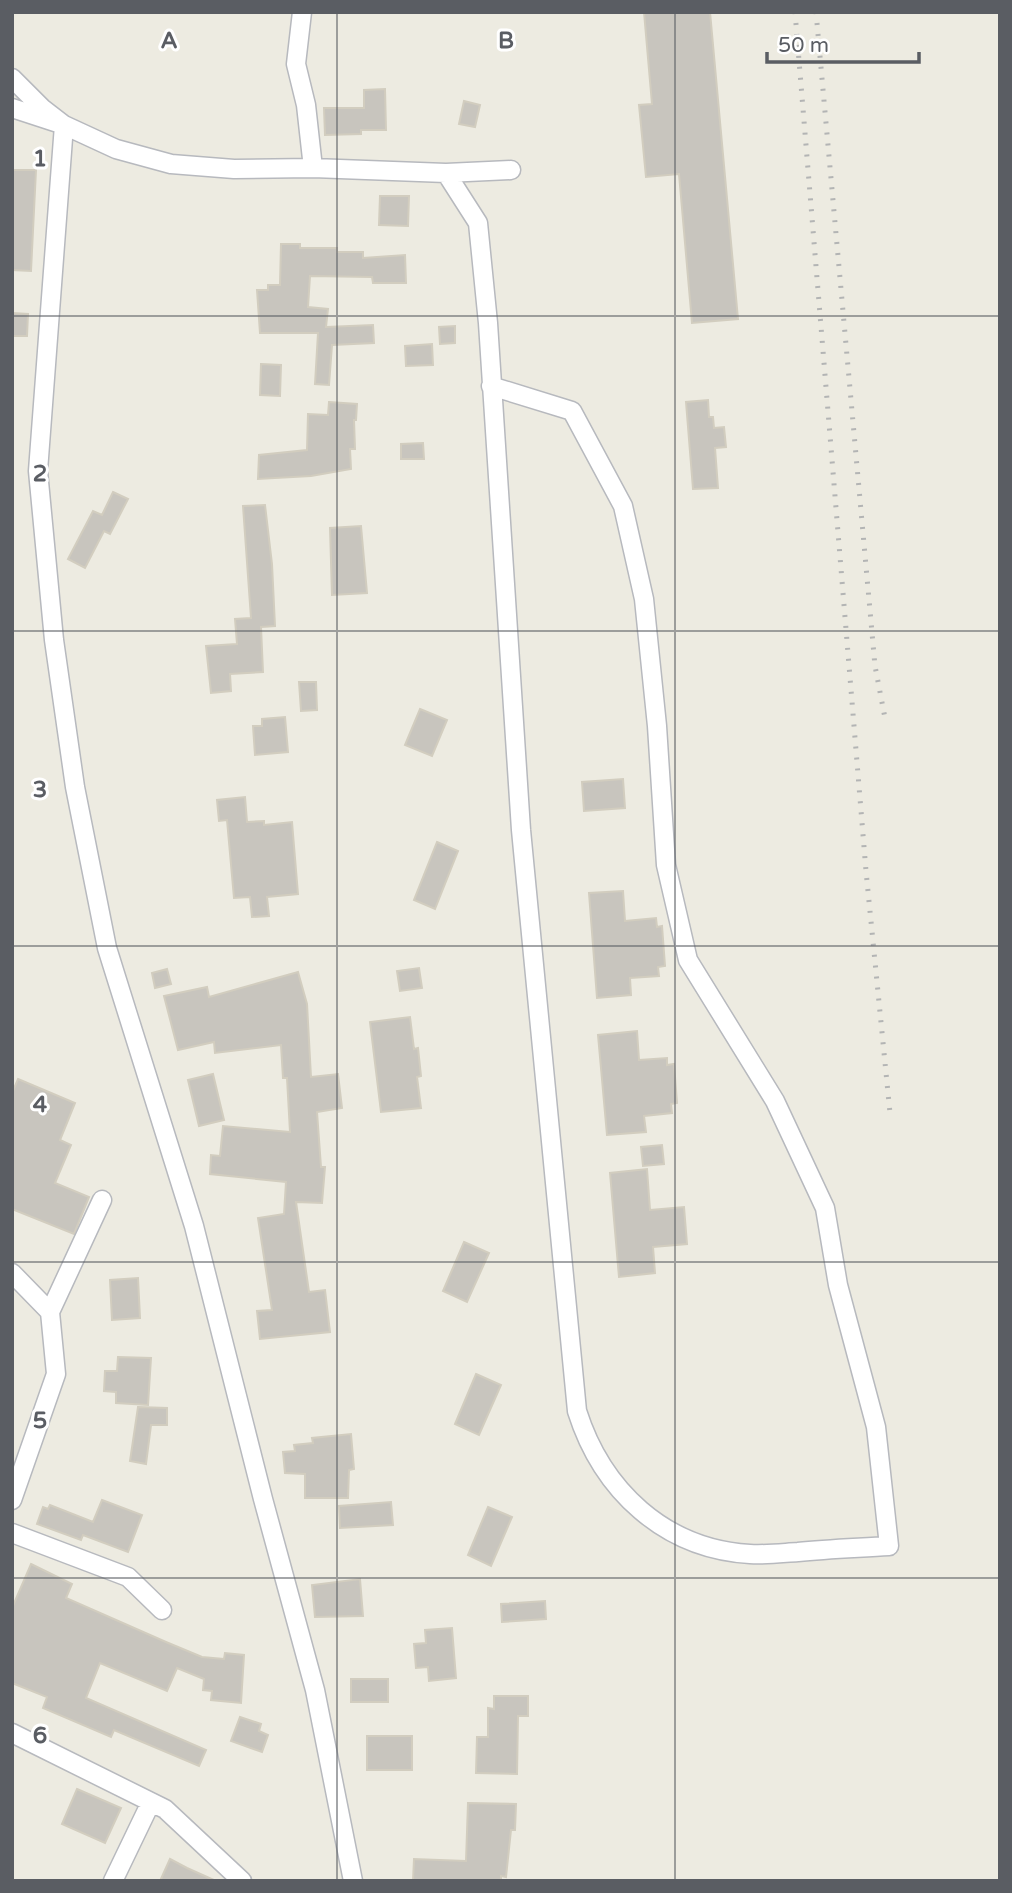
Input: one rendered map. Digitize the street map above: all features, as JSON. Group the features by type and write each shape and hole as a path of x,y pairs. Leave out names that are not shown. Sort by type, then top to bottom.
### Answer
{"street":[{"path":"302,12 296,64 306,105 313,168"},
{"path":"12,78 42,108 64,125"},
{"path":"12,108 64,125 116,149 171,164 234,169 313,168 446,173 511,170"},
{"path":"64,125 38,471 54,640 75,787 107,948 194,1226 263,1499 315,1690 353,1881"},
{"path":"446,173 478,223 488,323 491,386 521,830 577,1411 583,1431 602,1468 629,1500 662,1526 705,1546 752,1554 889,1546 876,1427 838,1285 825,1208 775,1101 688,960 666,865 657,726 643,598 624,506 572,411 491,386"},
{"path":"12,1500 56,1374 50,1312 102,1200"},
{"path":"12,1273 50,1312"},
{"path":"12,1533 128,1577 162,1610"},
{"path":"12,1733 164,1809 242,1881"},
{"path":"113,1881 151,1802"}],"building":[{"path":"644,12 710,12 738,319 692,323 679,174 646,177 639,105 652,104"},
{"path":"385,89 386,130 325,135 324,108 364,108 364,90"},
{"path":"464,101 480,105 475,127 459,124"},
{"path":"12,170 36,170 31,271 12,270"},
{"path":"380,196 409,196 408,226 379,225"},
{"path":"281,244 300,244 300,248 337,248 337,252 363,252 363,258 405,255 406,283 373,283 372,277 310,276 308,307 328,309 326,327 373,325 374,343 332,345 329,385 315,384 318,333 260,333 257,290 268,290 268,285 280,285"},
{"path":"12,313 28,314 27,336 12,336"},
{"path":"455,326 455,343 440,344 439,327"},
{"path":"432,344 433,365 406,366 405,346"},
{"path":"261,364 281,365 280,396 260,395"},
{"path":"708,400 709,417 713,417 714,428 724,427 726,447 715,448 718,488 693,489 686,402"},
{"path":"329,402 357,404 354,420 355,449 350,449 351,469 311,476 258,479 259,455 307,450 308,414 328,415"},
{"path":"423,443 424,459 401,459 401,444"},
{"path":"113,492 128,499 110,534 104,531 85,568 68,559 93,511 102,515"},
{"path":"265,505 272,564 275,626 261,627 263,672 230,674 231,691 211,693 206,646 237,644 235,619 251,618 243,506"},
{"path":"361,526 367,593 332,595 330,528"},
{"path":"299,682 316,682 317,710 301,711"},
{"path":"420,709 447,720 432,756 405,745"},
{"path":"285,717 288,752 255,755 253,726 262,726 262,719"},
{"path":"623,779 625,808 584,811 582,782"},
{"path":"245,797 247,822 264,821 264,825 292,822 298,894 267,897 269,916 252,917 250,897 234,898 227,820 219,821 217,800"},
{"path":"437,842 458,851 435,909 414,900"},
{"path":"623,891 625,921 656,918 657,927 662,926 665,966 658,967 659,976 630,978 631,995 597,998 589,893"},
{"path":"419,968 422,988 400,991 397,971"},
{"path":"167,969 171,984 155,988 152,973"},
{"path":"298,972 307,1004 311,1077 338,1074 342,1108 317,1112 321,1167 325,1167 322,1203 296,1202 309,1292 325,1290 330,1332 260,1339 257,1311 272,1310 258,1218 284,1214 286,1182 210,1174 211,1155 220,1156 223,1126 290,1132 287,1078 283,1078 281,1045 215,1053 214,1042 178,1050 164,996 207,987 209,997"},
{"path":"410,1017 414,1049 418,1048 421,1076 417,1077 421,1108 381,1112 370,1022"},
{"path":"637,1031 639,1060 667,1058 667,1065 674,1064 677,1103 671,1104 672,1113 644,1116 646,1132 607,1135 598,1035"},
{"path":"213,1074 224,1120 199,1126 188,1080"},
{"path":"18,1079 75,1103 60,1140 71,1145 55,1183 89,1197 74,1234 12,1209 12,1093"},
{"path":"662,1145 664,1164 643,1166 641,1147"},
{"path":"647,1169 650,1210 684,1207 687,1244 653,1247 655,1273 619,1277 610,1173"},
{"path":"464,1242 489,1253 467,1302 443,1291"},
{"path":"138,1278 140,1318 112,1320 110,1280"},
{"path":"118,1357 151,1358 148,1405 116,1403 116,1392 104,1391 105,1371 117,1371"},
{"path":"476,1374 501,1385 479,1435 455,1424"},
{"path":"138,1407 167,1408 167,1425 151,1425 146,1464 130,1461"},
{"path":"351,1434 354,1469 349,1470 348,1498 305,1498 305,1474 285,1473 283,1452 295,1451 294,1445 313,1443 312,1438"},
{"path":"102,1500 142,1515 128,1552 83,1535 81,1540 37,1524 43,1507 48,1509 50,1505 93,1522"},
{"path":"391,1502 393,1525 340,1528 339,1506"},
{"path":"488,1507 512,1517 491,1566 468,1555"},
{"path":"31,1564 72,1584 66,1598 166,1642 202,1657 224,1659 225,1653 244,1655 241,1703 211,1700 212,1691 203,1690 204,1679 177,1668 167,1691 100,1663 86,1698 206,1750 199,1766 114,1730 111,1737 43,1708 47,1697 12,1683 12,1608"},
{"path":"360,1579 363,1616 315,1617 312,1585"},
{"path":"545,1601 546,1619 502,1622 501,1604"},
{"path":"452,1628 456,1678 429,1681 428,1667 416,1668 414,1644 426,1643 425,1630"},
{"path":"351,1679 388,1679 388,1702 351,1702"},
{"path":"494,1696 528,1696 528,1716 518,1716 517,1774 476,1773 477,1737 488,1737 488,1708 494,1709"},
{"path":"240,1717 261,1724 259,1731 268,1735 262,1752 231,1741"},
{"path":"367,1736 412,1736 412,1770 367,1770"},
{"path":"77,1789 121,1808 105,1843 62,1824"},
{"path":"468,1803 516,1804 515,1830 511,1830 506,1877 501,1876 501,1881 413,1881 414,1859 466,1861"},
{"path":"170,1859 187,1868 216,1881 160,1881"}],"railway":[{"path":"795,12 866,871 890,1113"},
{"path":"816,12 875,666 885,718"}]}
